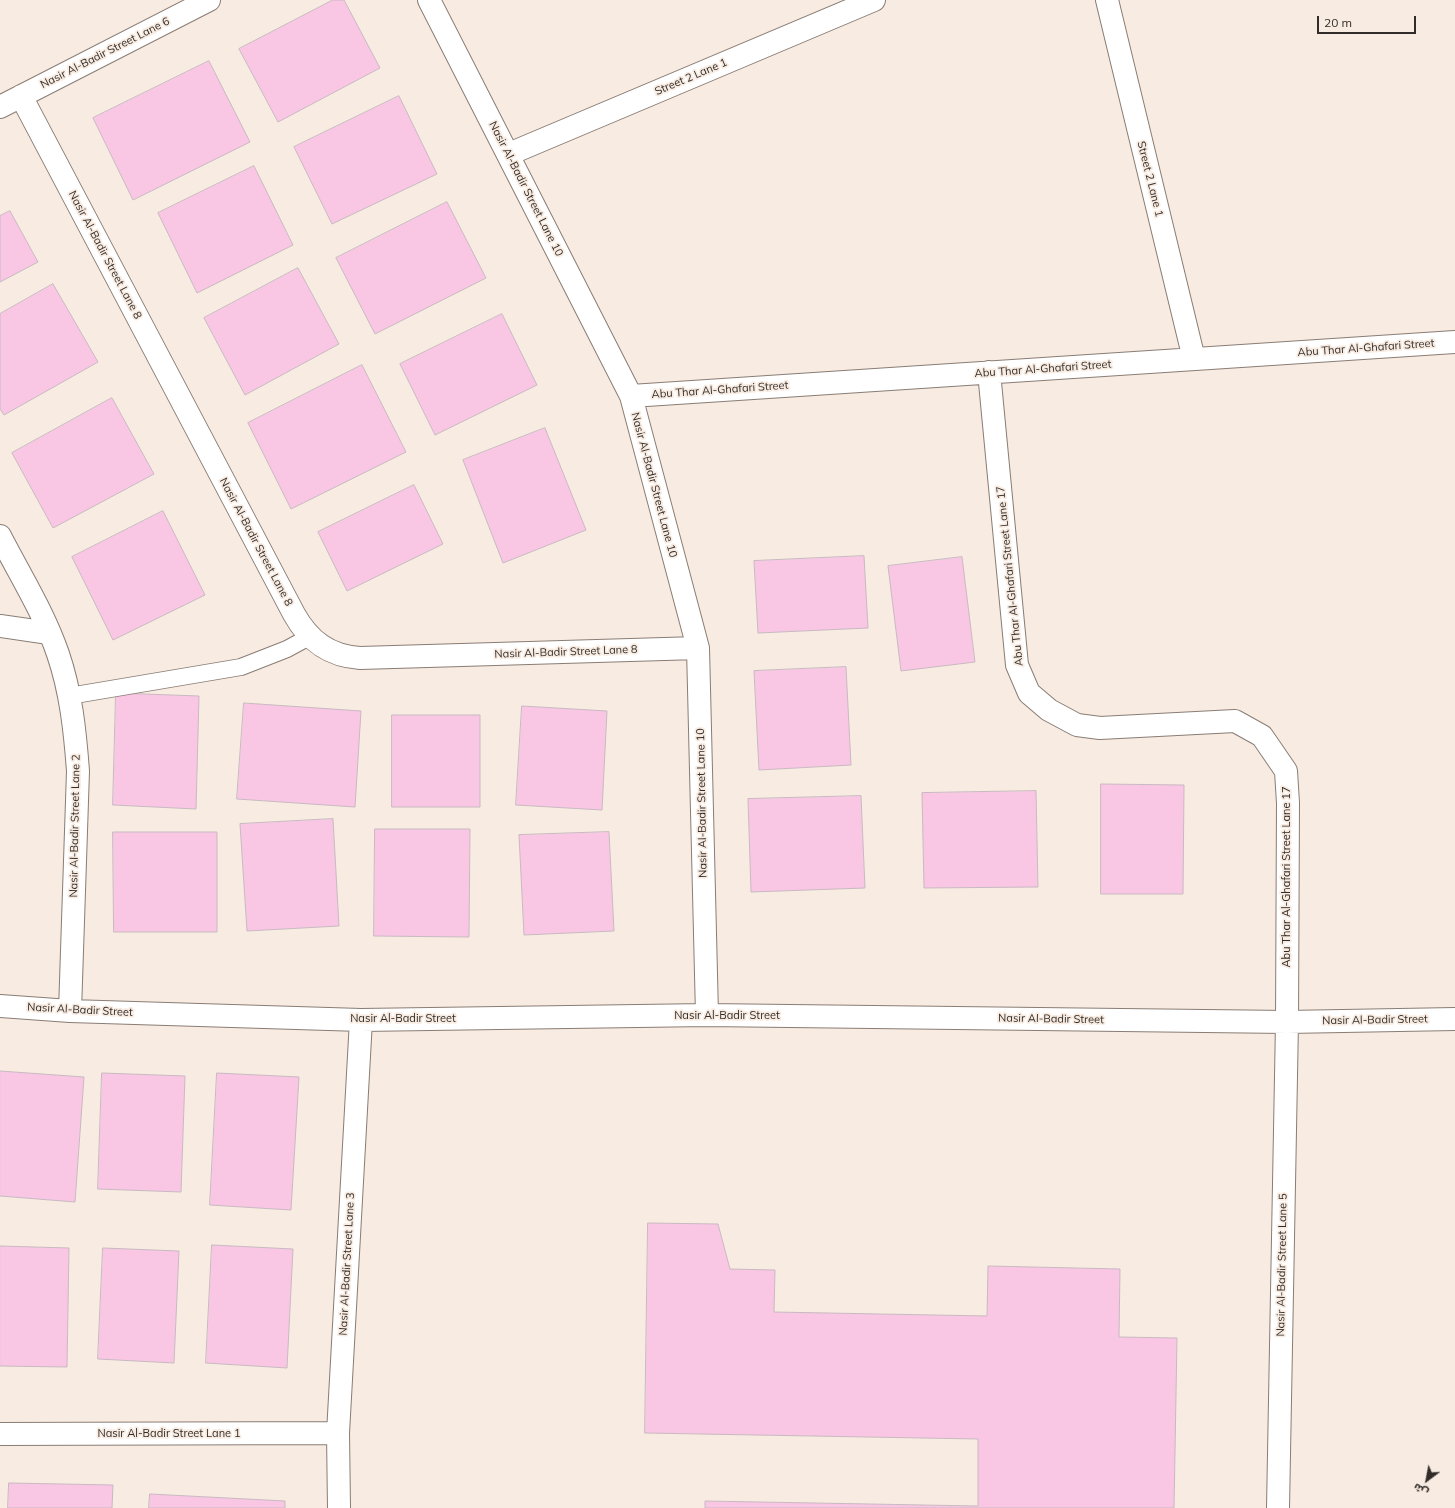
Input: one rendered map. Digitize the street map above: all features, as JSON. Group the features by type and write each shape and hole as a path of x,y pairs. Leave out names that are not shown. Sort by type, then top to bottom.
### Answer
{"street":[{"name":"Nasir Al-Badir Street Lane 6","path":"0,107 209,0"},
{"name":"Nasir Al-Badir Street Lane 10","path":"429,0 509,154 631,396 698,648 707,1015"},
{"name":"Street 2 Lane 1","path":"509,154 874,0"},
{"name":"Street 2 Lane 1","path":"1107,0 1194,359"},
{"name":"Nasir Al-Badir Street Lane 8","path":"21,96 294,614 309,636 320,646 332,653 346,657 360,658 698,648"},
{"name":"Abu Thar Al-Ghafari Street","path":"631,396 1455,342"},
{"name":"Abu Thar Al-Ghafari Street Lane 17","path":"990,372 1017,665 1029,693 1049,710 1077,725 1100,728 1235,721 1262,736 1286,771 1288,803 1287,1022"},
{"name":"Nasir Al-Badir Street Lane 2","path":"0,536 49,633 62,667 69,696 75,733 78,771 70,1011"},
{"path":"0,626 49,633"},
{"name":"Nasir Al-Badir Street","path":"0,1006 70,1011 361,1020 707,1015 1287,1022 1455,1019"},
{"name":"Nasir Al-Badir Street Lane 3","path":"340,1508 338,1433 361,1020"},
{"name":"Nasir Al-Badir Street Lane 5","path":"1278,1508 1287,1022"},
{"name":"Nasir Al-Badir Street Lane 1","path":"0,1434 338,1433"}],"lane":[{"path":"69,696 241,667 287,650 309,636"}],"building":[{"path":"333,0 344,0 380,68 278,122 239,49"},
{"path":"209,61 250,142 133,200 93,118"},
{"path":"399,96 437,174 332,224 294,147"},
{"path":"254,166 293,245 197,293 158,213"},
{"path":"447,202 486,278 375,334 336,258"},
{"path":"10,211 38,262 0,282 0,216"},
{"path":"298,268 339,344 245,395 204,318"},
{"path":"53,284 98,362 4,415 0,409 0,314"},
{"path":"502,314 537,385 435,435 400,364"},
{"path":"362,365 406,452 291,509 248,423"},
{"path":"112,398 154,474 53,528 12,453"},
{"path":"545,428 586,530 503,563 463,460"},
{"path":"414,485 443,544 347,591 318,532"},
{"path":"163,511 205,595 113,640 72,557"},
{"path":"864,556 868,628 758,633 754,561"},
{"path":"962,557 975,662 901,671 888,566"},
{"path":"846,667 851,765 759,770 754,671"},
{"path":"116,693 199,696 196,809 113,805"},
{"path":"244,703 361,711 355,807 237,799"},
{"path":"522,706 607,711 602,810 516,805"},
{"path":"392,715 480,715 480,807 392,807"},
{"path":"1101,784 1184,785 1183,894 1101,894"},
{"path":"1036,791 1038,887 924,888 922,793"},
{"path":"861,796 865,888 751,892 748,799"},
{"path":"333,819 339,926 247,931 240,824"},
{"path":"375,829 470,829 469,937 374,936"},
{"path":"113,832 217,832 217,932 114,932"},
{"path":"609,832 614,931 524,935 519,835"},
{"path":"0,1071 84,1077 75,1202 0,1196"},
{"path":"102,1073 185,1076 181,1192 98,1189"},
{"path":"217,1073 299,1077 291,1210 210,1205"},
{"path":"648,1223 718,1224 730,1269 775,1270 774,1312 987,1316 988,1266 1120,1269 1119,1337 1177,1338 1174,1508 705,1508 705,1501 978,1506 978,1439 645,1433"},
{"path":"212,1245 293,1249 287,1368 206,1363"},
{"path":"0,1246 69,1248 67,1367 0,1366"},
{"path":"103,1248 179,1251 174,1363 98,1359"},
{"path":"9,1483 113,1485 112,1508 8,1508"},
{"path":"150,1494 285,1501 285,1508 149,1508"}]}
